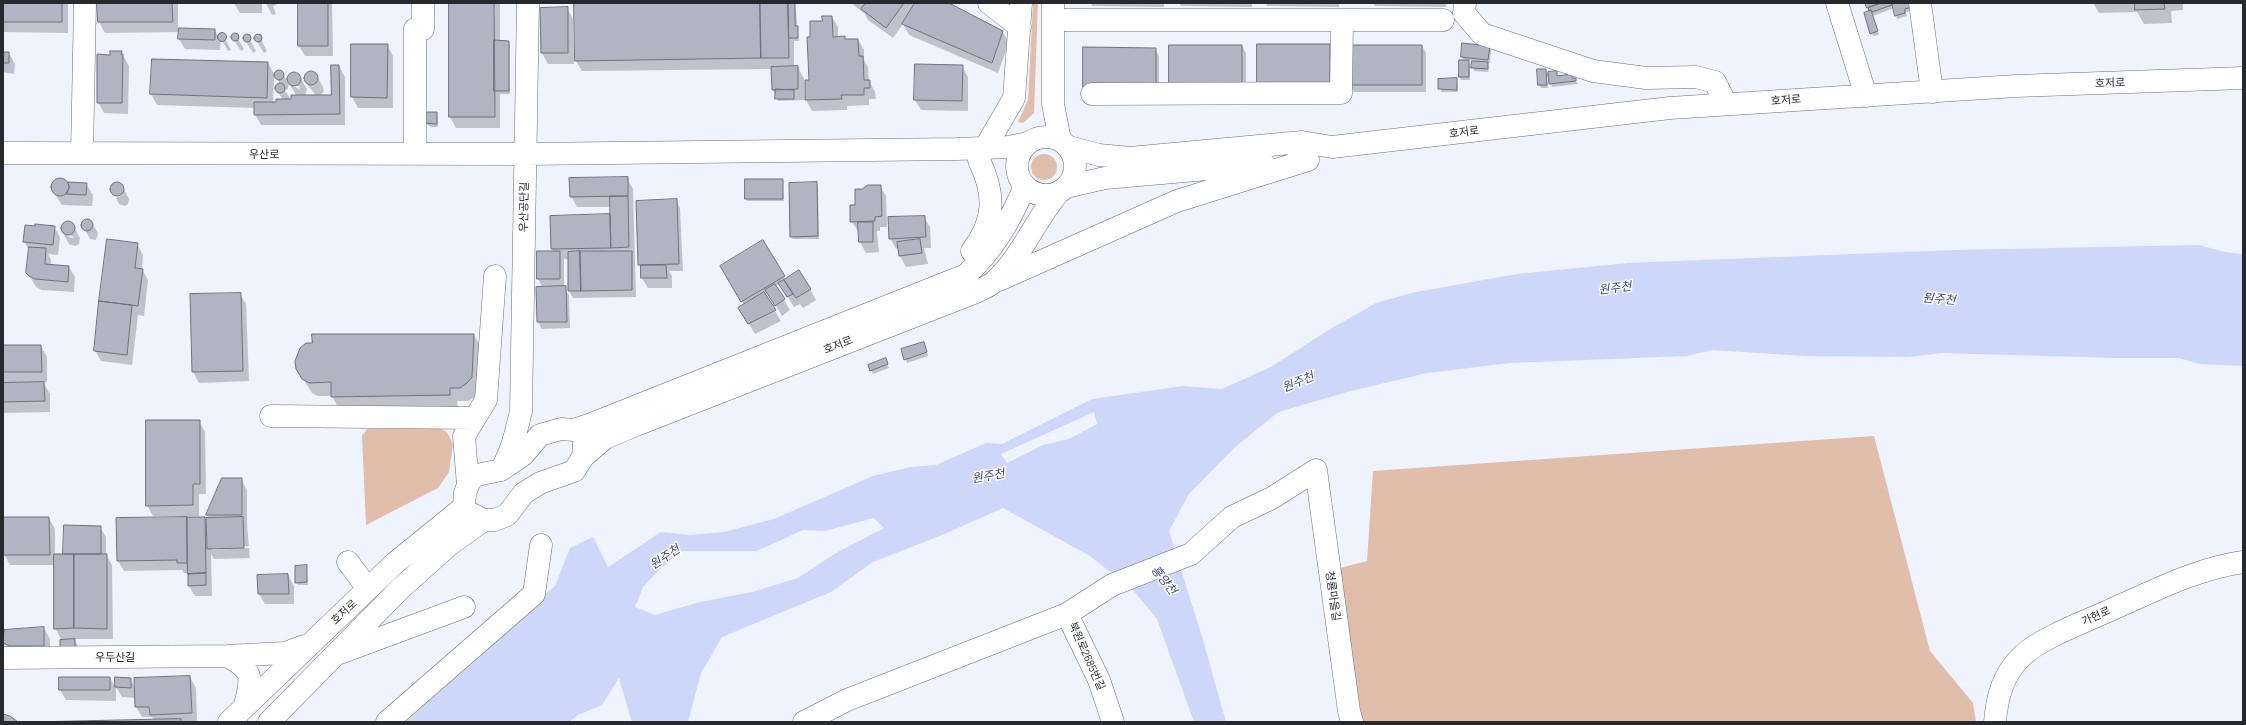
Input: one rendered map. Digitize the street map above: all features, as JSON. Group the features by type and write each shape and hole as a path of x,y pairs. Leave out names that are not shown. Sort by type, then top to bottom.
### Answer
{"street":[{"path":"82,153 85,3"},
{"path":"415,154 415,29 423,29 423,3"},
{"name":"우산공단길","path":"501,470 510,454 521,411 528,3"},
{"path":"989,3 1020,26"},
{"path":"908,298 950,272 973,250 987,227 991,203 989,181 982,154 1014,98 1021,3"},
{"path":"1465,3 1464,13 1482,34 1593,71 1646,78 1696,77 1715,82 1726,104"},
{"path":"1837,3 1866,96"},
{"path":"1920,3 1932,92"},
{"path":"908,298 966,275 986,256 1003,230 1022,182 1018,159 1021,150 1048,125 1053,104 1053,12 1349,14 1443,20"},
{"path":"1092,94 1341,93 1349,14"},
{"name":"호저로","path":"1332,147 1670,108 2016,86 2243,78"},
{"path":"1053,104 1064,143 1074,154 1075,171 1062,190"},
{"path":"1032,140 1064,143 1099,155 1130,158 1302,142 1332,147"},
{"name":"우산로","path":"3,153 525,154 957,149 982,154 1032,140"},
{"path":"994,283 1177,201 1308,160 1332,147"},
{"path":"982,154 1040,195 1105,178 1308,160"},
{"name":"호저로","path":"269,722 400,589 449,545 484,520 495,520 507,515 524,493 540,483 570,474 580,464 584,457 605,438 636,424 976,292 994,283 1010,264 1046,208 1062,190"},
{"path":"440,528 457,486 464,452 464,436 486,400 495,276"},
{"name":"호저로","path":"540,434 557,430 574,430 908,298"},
{"path":"484,520 473,515 464,507 464,493 473,480 501,470 523,455 540,434 525,422 521,411"},
{"path":"271,416 474,418"},
{"path":"574,430 581,436 583,441 585,449 584,457"},
{"path":"464,452 473,480"},
{"name":"청룡마을길","path":"1067,614 1112,585 1190,554 1232,517 1272,498 1316,470 1349,711 1352,722"},
{"name":"호저로","path":"229,722 275,676 395,563 464,507"},
{"path":"387,722 534,594 541,545"},
{"path":"348,562 368,589"},
{"name":"가현로","path":"1995,722 1997,702 2003,681 2022,656 2059,632 2176,580 2229,564 2243,562"},
{"path":"333,656 464,607"},
{"path":"804,722 847,700 1067,614"},
{"name":"북원로2685번길","path":"1067,614 1099,680 1113,722"},
{"name":"우두산길","path":"3,658 227,656 285,653 308,645"},
{"path":"227,656 243,665 249,676 249,688 245,705"},
{"path":"275,676 293,697"}],"shaded area":[{"path":"1033,3 1038,3 1034,113 1023,123 1018,122 1028,100"},
{"path":"1044,154 1053,158 1057,167 1053,176 1044,180 1035,176 1031,167 1035,158"},
{"path":"367,429 441,429 447,432 453,444 449,472 438,488 366,525 362,436"},
{"path":"1874,436 1930,651 1973,703 1976,722 1362,722 1340,568 1367,561 1373,471"}],"water":[{"path":"2199,245 2225,252 2243,254 2243,366 2200,364 2179,358 2115,358 1943,353 1908,357 1805,356 1712,350 1687,356 1510,363 1427,373 1347,392 1282,411 1277,413 1234,448 1189,494 1169,531 1203,640 1226,722 1194,722 1157,619 1133,590 1090,556 1003,508 942,535 873,562 831,592 722,637 701,673 688,722 632,722 619,678 602,705 578,715 569,722 391,722 555,586 570,548 593,537 608,567 661,532 690,535 724,532 774,519 873,476 911,467 936,465 986,443 1002,444 1092,399 1183,386 1222,389 1271,367 1327,331 1376,303 1416,292 1517,274 1628,263 1954,250","holes":["1094,412 1097,424 1069,439 1043,445 1007,463 1001,454","874,518 884,528 836,553 798,578 752,592 700,602 655,615 635,607 643,587 659,570 682,551 757,551 803,530 825,531"]}],"building":[{"path":"3,3 62,3 62,22 3,22"},
{"path":"97,3 172,3 173,22 98,22"},
{"path":"298,3 328,3 328,46 298,46"},
{"path":"449,3 494,3 495,117 449,117"},
{"path":"574,3 760,3 761,58 575,61"},
{"path":"760,3 788,3 789,58 761,58"},
{"path":"788,3 795,3 795,26 798,26 798,38 789,38"},
{"path":"866,3 904,3 886,28 861,9"},
{"path":"915,3 949,3 1003,31 992,63 902,24"},
{"path":"1865,3 1881,3 1867,8"},
{"path":"1881,3 1892,3 1892,5 1872,12 1871,10 1869,11 1868,8"},
{"path":"1892,3 1912,3 1912,7 1905,9 1905,13 1895,16"},
{"path":"2135,3 2164,3 2165,9 2135,10"},
{"path":"568,7 568,53 541,53 540,8"},
{"path":"1871,10 1878,31 1870,34 1864,13"},
{"path":"822,16 832,16 833,37 845,36 845,39 858,39 859,56 863,56 864,80 870,80 870,88 864,88 864,95 841,95 842,99 805,100 805,80 809,80 807,37 810,37 810,21 822,21"},
{"path":"179,28 215,29 215,40 178,39"},
{"path":"220,33 224,33 226,37 224,41 220,41 218,39 218,35"},
{"path":"233,33 237,33 239,37 237,41 233,41 231,39 231,35"},
{"path":"245,34 249,34 251,38 249,42 245,42 243,40 243,36"},
{"path":"256,34 260,34 262,38 260,42 256,42 254,40 254,36"},
{"path":"494,40 509,41 509,91 494,91"},
{"path":"1462,43 1490,46 1488,60 1461,57"},
{"path":"351,44 388,44 387,98 351,97"},
{"path":"1257,44 1330,44 1330,85 1257,84"},
{"path":"1169,45 1242,45 1242,85 1169,85"},
{"path":"1349,45 1422,45 1422,85 1349,85"},
{"path":"1083,47 1156,48 1156,88 1083,87"},
{"path":"110,51 122,51 121,54 123,54 122,103 97,103 97,54 110,55"},
{"path":"3,52 9,52 9,63 3,63"},
{"path":"152,59 268,62 267,98 150,94"},
{"path":"1459,60 1469,60 1469,77 1459,77"},
{"path":"1472,61 1488,62 1488,69 1471,68"},
{"path":"915,64 963,65 962,101 914,100"},
{"path":"331,65 339,65 340,114 254,115 254,102 276,102 276,99 291,99 291,95 331,95"},
{"path":"798,66 798,89 772,90 771,67"},
{"path":"1537,69 1546,69 1547,85 1538,85"},
{"path":"279,70 284,75 279,80 274,75"},
{"path":"308,71 314,71 318,75 318,81 314,85 308,85 304,81 304,75"},
{"path":"1557,71 1557,76 1572,74 1572,78 1576,78 1576,81 1549,84 1548,72"},
{"path":"291,72 297,72 301,76 301,82 297,86 291,86 287,82 287,76"},
{"path":"1457,78 1457,90 1438,89 1438,79"},
{"path":"280,83 285,88 280,93 275,88"},
{"path":"776,89 794,90 794,99 775,99"},
{"path":"428,112 437,112 437,124 425,123 425,114"},
{"path":"628,177 628,196 570,197 569,178"},
{"path":"56,178 64,178 69,183 67,194 64,196 56,196 51,191 51,183"},
{"path":"745,179 783,179 783,199 745,199"},
{"path":"68,182 87,183 86,195 66,194 69,188"},
{"path":"117,182 122,184 124,189 122,194 117,196 112,194 110,189 112,184"},
{"path":"817,182 818,236 790,237 789,183"},
{"path":"868,185 881,185 882,216 875,217 875,221 850,222 850,205 855,205 855,189 862,189"},
{"path":"610,196 628,196 629,247 611,248"},
{"path":"677,199 679,264 638,265 636,201"},
{"path":"610,214 611,248 551,249 550,216"},
{"path":"925,216 926,237 889,239 888,217"},
{"path":"87,219 91,221 93,225 91,229 87,231 83,229 81,225 83,221"},
{"path":"65,221 71,221 75,225 75,231 71,235 65,235 61,231 61,225"},
{"path":"858,222 873,222 873,242 859,242"},
{"path":"35,224 55,226 53,245 23,242 25,225 35,226"},
{"path":"107,239 138,243 135,268 143,269 138,306 99,301"},
{"path":"920,239 922,253 899,256 897,242"},
{"path":"763,240 785,276 741,302 720,266"},
{"path":"29,247 46,248 45,264 69,266 68,282 35,279 29,276 26,273"},
{"path":"537,251 560,251 560,279 537,279"},
{"path":"580,251 632,251 632,290 581,291"},
{"path":"580,251 581,291 568,291 568,252"},
{"path":"641,265 666,265 667,278 641,278"},
{"path":"799,270 811,289 796,298 784,280"},
{"path":"784,280 793,294 787,297 778,283"},
{"path":"775,284 785,299 775,306 765,290"},
{"path":"566,286 567,322 537,322 536,287"},
{"path":"764,292 776,310 748,324 738,308"},
{"path":"241,293 243,371 192,372 190,294"},
{"path":"99,301 132,305 127,355 94,351"},
{"path":"312,334 474,334 472,377 460,388 450,388 450,395 331,397 331,382 309,383 302,379 296,369 295,361 300,348 306,343 312,343"},
{"path":"924,342 927,352 904,360 901,349"},
{"path":"3,345 41,345 42,372 3,372"},
{"path":"886,358 888,364 870,371 868,365"},
{"path":"44,382 45,401 3,402 3,383"},
{"path":"146,420 200,420 200,484 193,484 193,505 146,506"},
{"path":"222,478 242,478 242,515 206,515"},
{"path":"3,517 49,517 50,555 3,555"},
{"path":"187,517 205,517 206,573 188,574"},
{"path":"187,517 187,563 177,563 177,560 117,561 116,518"},
{"path":"243,517 244,548 207,549 206,518"},
{"path":"64,525 101,526 101,554 63,554"},
{"path":"54,554 74,554 74,628 54,629"},
{"path":"74,554 107,554 107,629 74,628"},
{"path":"307,565 307,582 295,583 295,566"},
{"path":"206,573 206,585 188,586 188,574"},
{"path":"288,574 289,594 258,594 257,575"},
{"path":"44,627 44,646 10,646 3,643 4,630"},
{"path":"75,639 75,648 60,648 60,640"},
{"path":"190,676 192,713 150,715 149,707 135,707 134,678"},
{"path":"59,677 110,677 110,690 59,690"},
{"path":"115,677 131,678 131,688 115,687"},
{"path":"3,714 10,716 18,722 3,722"},
{"path":"181,719 181,722 32,722"}],"water label":[{"name":"원주천","path":"1615,288"},
{"name":"원주천","path":"1939,299"},
{"name":"원주천","path":"1298,382"},
{"name":"원주천","path":"988,476"},
{"name":"원주천","path":"665,557"},
{"name":"흥양천","path":"1164,580"}]}
